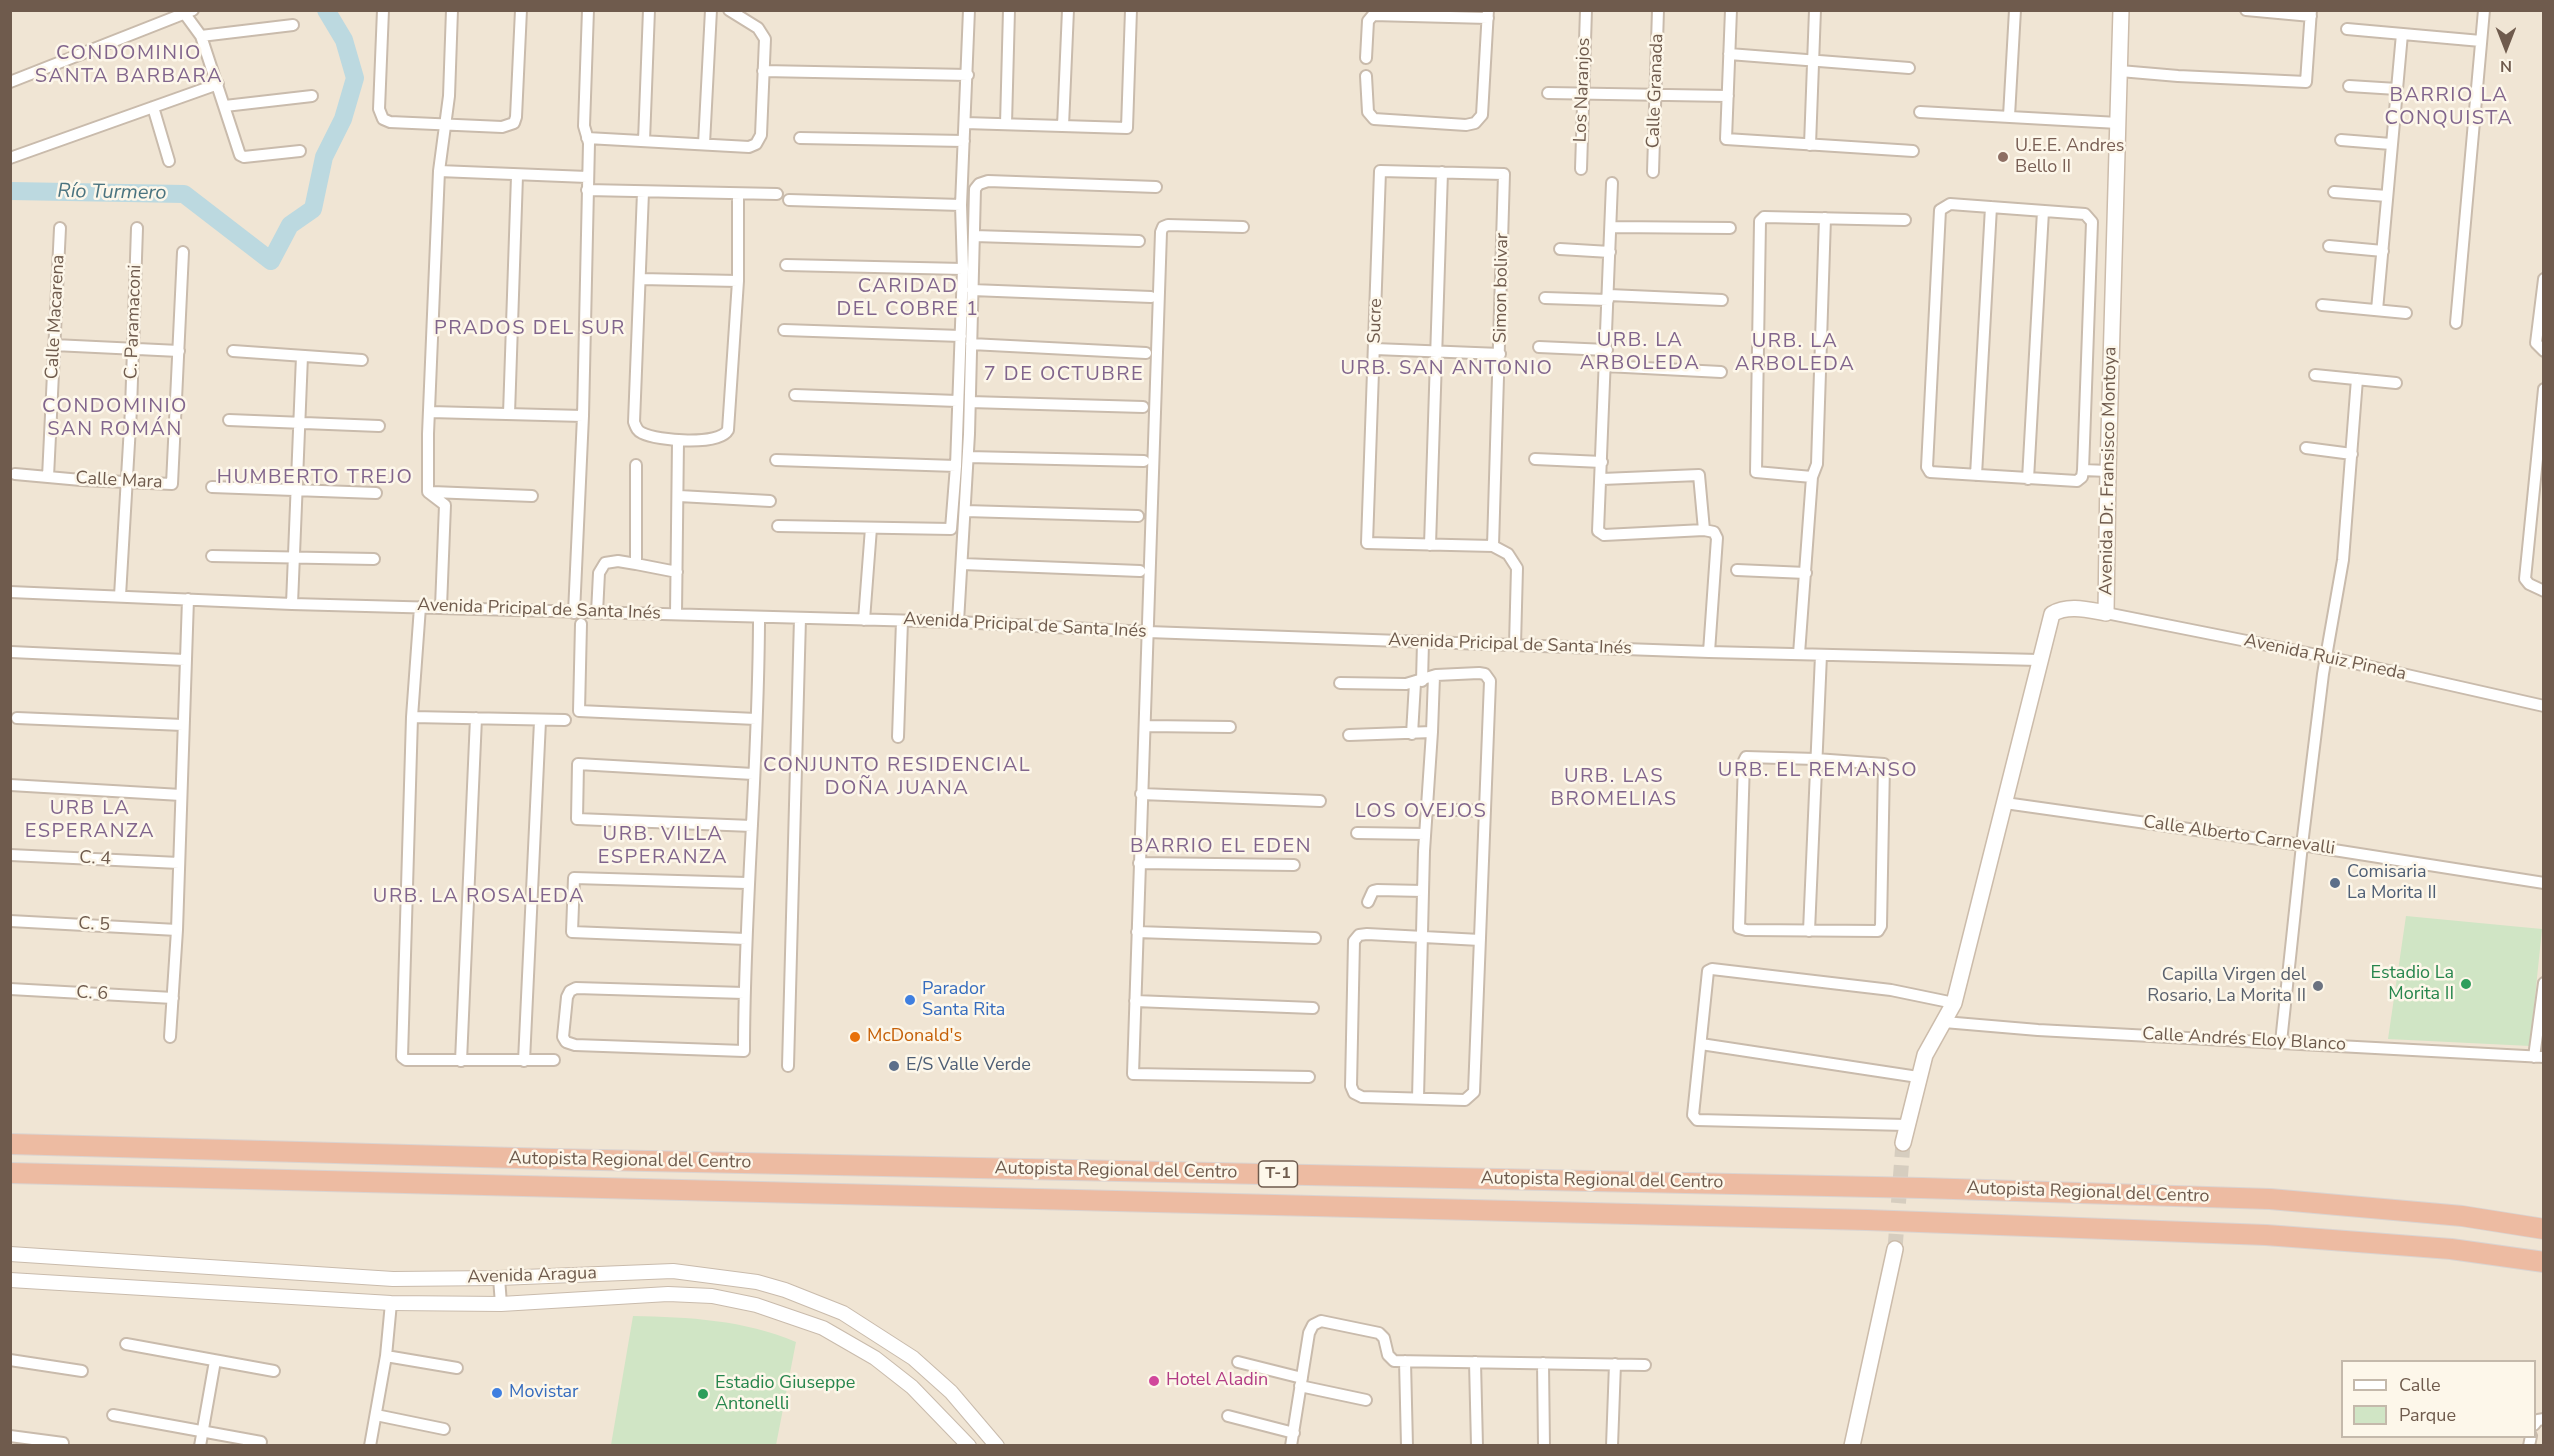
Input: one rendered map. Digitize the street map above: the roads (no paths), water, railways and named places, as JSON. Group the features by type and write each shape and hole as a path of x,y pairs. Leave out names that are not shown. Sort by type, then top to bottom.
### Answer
{"highway":[{"name":"Autopista Regional del Centro","path":"10,1144 553,1159 1922,1188 2270,1199 2462,1216 2544,1229"},
{"name":"Autopista Regional del Centro","path":"10,1173 1867,1220 2266,1235 2451,1249 2544,1262"}],"main road":[{"name":"Avenida Dr. Fransisco Montoya","path":"1903,1143 1925,1055 1954,1003 2052,614 2060,609 2074,608 2106,613 2121,10"},
{"path":"1851,1446 1894,1249"}],"street":[{"path":"383,10 379,110 383,119 390,122 502,127 514,123 516,117 521,10"},
{"path":"428,492 439,171 449,96 452,10"},
{"path":"574,613 583,416 587,190 587,138 584,126 588,10"},
{"path":"644,141 649,10"},
{"path":"704,144 711,10"},
{"path":"587,138 749,147 756,144 760,135 765,39 758,28 729,10"},
{"path":"778,526 951,529 961,336 962,205 969,10"},
{"path":"1006,124 1009,10"},
{"path":"1063,126 1068,10"},
{"path":"965,123 1127,128 1131,10"},
{"name":"Los Naranjos","path":"1581,169 1586,10"},
{"name":"Calle Granada","path":"1653,172 1658,10"},
{"path":"1731,10 1725,138 1810,146 1913,151"},
{"path":"1810,146 1815,10"},
{"path":"2009,116 2015,10"},
{"path":"2120,71 2306,82 2311,13 2246,10"},
{"path":"2456,323 2484,10"},
{"path":"10,82 187,12 201,36 242,157 300,151"},
{"path":"1366,58 1368,21 1373,15 1488,14 1482,114 1474,123 1466,125 1374,119 1368,112 1366,76"},
{"path":"201,36 293,25"},
{"path":"2347,29 2481,41"},
{"path":"2377,310 2402,34"},
{"path":"1729,54 1909,68"},
{"path":"763,71 968,75"},
{"path":"10,158 218,84"},
{"path":"2349,86 2397,89"},
{"path":"1548,93 1728,96"},
{"path":"225,106 312,96"},
{"path":"153,107 169,161"},
{"path":"1920,112 2118,123"},
{"path":"800,138 964,141"},
{"path":"2341,140 2391,144"},
{"path":"439,171 517,176 587,177"},
{"name":"Sucre","path":"1430,545 1367,543 1380,171 1442,172"},
{"path":"1442,172 1430,545 1493,546 1508,554 1517,568 1515,645"},
{"name":"Simon bolivar","path":"1442,172 1504,174 1493,546"},
{"path":"509,414 517,176"},
{"path":"958,622 968,457 975,193 982,182 1156,187"},
{"path":"1612,183 1602,479 1598,531 1600,534 1704,530 1714,532 1717,538 1709,652"},
{"path":"587,190 777,194"},
{"path":"643,192 634,422 643,434 678,441 721,437 728,430 738,281 738,194"},
{"path":"2334,192 2387,196"},
{"path":"789,200 962,205"},
{"path":"1950,204 1991,207 2085,214 2093,225 2083,470 2082,477 2077,481 1930,472 1926,463 1940,210 1950,204"},
{"path":"1976,475 1991,207"},
{"path":"2028,478 2043,211"},
{"path":"1812,477 1755,472 1760,220 1764,217 1905,220"},
{"path":"1799,654 1812,477 1816,465 1824,218"},
{"path":"1243,227 1168,225 1163,227 1161,232 1133,1074 1309,1077"},
{"path":"1611,226 1730,228"},
{"name":"Calle Macarena","path":"48,477 60,228"},
{"name":"C. Paramaconi","path":"120,596 137,228"},
{"path":"974,236 1139,241"},
{"path":"2329,246 2383,251"},
{"path":"1560,249 1610,252"},
{"name":"Calle Mara","path":"15,474 127,483 172,484 183,252"},
{"path":"786,265 963,269"},
{"path":"640,279 738,281"},
{"path":"2544,279 2536,343 2544,351"},
{"path":"972,290 1151,297"},
{"path":"1545,298 1722,300"},
{"path":"2322,305 2406,313"},
{"path":"784,330 961,336"},
{"path":"971,344 1146,353"},
{"path":"54,345 179,351"},
{"path":"1539,347 1606,350"},
{"path":"1375,349 1500,354"},
{"path":"233,351 362,360"},
{"path":"292,604 302,356"},
{"path":"1606,366 1721,372"},
{"path":"2315,375 2396,383"},
{"path":"2281,1042 2302,845 2327,657 2343,560 2357,380"},
{"path":"2544,389 2525,579 2529,584 2544,591"},
{"path":"795,395 957,401"},
{"path":"970,402 1143,407"},
{"path":"430,412 583,416"},
{"path":"229,420 379,426"},
{"path":"676,614 678,441"},
{"path":"2306,448 2352,454"},
{"path":"968,457 1144,461"},
{"path":"1535,459 1602,462"},
{"path":"776,460 956,466"},
{"path":"636,465 636,564"},
{"path":"2083,470 2108,471"},
{"path":"1602,479 1699,475 1704,530"},
{"path":"213,488 376,493"},
{"path":"428,492 532,496"},
{"path":"428,492 445,505 441,607"},
{"path":"679,496 770,501"},
{"path":"965,511 1138,516"},
{"path":"864,620 871,528"},
{"path":"212,556 374,560"},
{"path":"597,613 599,573 605,563 618,561 677,572"},
{"path":"962,564 1140,571"},
{"path":"1737,570 1806,573"},
{"name":"Avenida Pricipal de Santa Inés","path":"10,592 574,613 958,622 1148,632 1709,652 2039,660"},
{"path":"170,1037 177,930 188,599"},
{"path":"420,606 412,717 401,1053 406,1060 461,1062 554,1060"},
{"name":"Avenida Ruiz Pineda","path":"2106,613 2327,657 2544,706"},
{"path":"744,993 576,988 570,991 567,997 564,1036 566,1042 575,1045 744,1052 747,883 752,826 759,617"},
{"path":"788,1066 800,618"},
{"path":"898,737 902,621"},
{"path":"581,624 579,711 756,719"},
{"path":"1412,734 1423,642"},
{"path":"11,652 185,660"},
{"path":"1809,931 1821,655"},
{"path":"1340,682 1418,682 1434,676 1482,673 1490,681 1480,940 1474,1092 1465,1100 1362,1097 1354,1093 1351,1086 1354,941 1359,935 1480,940"},
{"path":"1418,1098 1421,937 1434,676"},
{"path":"412,717 565,720"},
{"path":"16,718 183,725"},
{"path":"461,1062 476,718"},
{"path":"524,1062 540,721"},
{"path":"1146,726 1230,727"},
{"path":"1349,735 1432,732"},
{"path":"1749,757 1816,759 1884,764 1881,926 1878,931 1872,933 1739,928 1744,761 1749,757"},
{"path":"752,826 577,819 578,764 753,774"},
{"path":"10,785 181,795"},
{"path":"1141,794 1320,801"},
{"name":"Calle Alberto Carnevalli","path":"2005,803 2302,845 2544,883"},
{"path":"1427,809 1485,811"},
{"path":"1357,833 1425,834"},
{"name":"C. 4","path":"10,855 179,863"},
{"path":"1139,863 1294,865"},
{"path":"746,939 572,932 574,878 747,883"},
{"path":"1368,902 1373,891 1377,890 1423,891"},
{"name":"C. 5","path":"10,921 177,930"},
{"path":"1137,932 1315,938"},
{"path":"1906,1125 1697,1120 1693,1115 1706,976 1712,969 1891,990 1954,1003"},
{"path":"2539,1057 2544,982"},
{"name":"C. 6","path":"10,989 173,998"},
{"path":"1135,1001 1313,1008"},
{"name":"Calle Andrés Eloy Blanco","path":"1944,1022 2038,1030 2539,1057"},
{"path":"1701,1044 1918,1077"},
{"name":"Avenida Aragua","path":"10,1254 393,1279 499,1278 674,1271 726,1276 785,1290 843,1313 913,1358 951,1392 997,1446"},
{"path":"499,1278 501,1304"},
{"name":"Avenida Aragua","path":"10,1280 391,1303 501,1304 668,1294 712,1296 756,1305 823,1328 875,1358 912,1387 969,1446"},
{"path":"370,1446 386,1356 391,1303"},
{"path":"1228,1416 1294,1442 1309,1333 1313,1325 1321,1321 1379,1334 1384,1338 1388,1355 1394,1360 1645,1365"},
{"path":"126,1344 274,1371"},
{"path":"386,1356 457,1368"},
{"path":"10,1360 82,1371"},
{"path":"200,1446 215,1360"},
{"path":"1406,1361 1407,1446"},
{"path":"1238,1362 1366,1400"},
{"path":"1474,1362 1477,1446"},
{"path":"1543,1363 1544,1446"},
{"path":"1612,1446 1615,1364"},
{"path":"113,1415 261,1442"},
{"path":"376,1415 444,1429"},
{"path":"10,1436 63,1443"}],"waterway":[{"name":"Río Turmero","path":"10,191 184,194 271,261 290,225 313,209 324,157 343,119 355,78 344,40 326,10"}],"tunnel":[{"path":"1895,1249 1903,1143"}],"place":[{"name":"U.E.E. Andres Bello II","path":"2003,157"},
{"name":"Comisaria La Morita II","path":"2335,883"},
{"name":"Estadio La Morita II","path":"2466,984"},
{"name":"Capilla Virgen del Rosario, La Morita II","path":"2318,986"},
{"name":"Parador Santa Rita","path":"910,1000"},
{"name":"McDonald's","path":"855,1037"},
{"name":"E/S Valle Verde","path":"894,1066"},
{"name":"Hotel Aladin","path":"1154,1381"},
{"name":"Movistar","path":"497,1393"},
{"name":"Estadio Giuseppe Antonelli","path":"703,1394"}],"district":[{"name":"CONDOMINIO SANTA BARBARA","path":"129,66"},
{"name":"BARRIO LA CONQUISTA","path":"2449,108"},
{"name":"CARIDAD DEL COBRE 1","path":"908,298"},
{"name":"PRADOS DEL SUR","path":"530,329"},
{"name":"URB. LA ARBOLEDA","path":"1640,352"},
{"name":"URB. LA ARBOLEDA","path":"1795,354"},
{"name":"URB. SAN ANTONIO","path":"1447,369"},
{"name":"7 DE OCTUBRE","path":"1064,375"},
{"name":"CONDOMINIO SAN ROMÁN","path":"115,418"},
{"name":"HUMBERTO TREJO","path":"315,478"},
{"name":"URB. EL REMANSO","path":"1818,771"},
{"name":"CONJUNTO RESIDENCIAL DOÑA JUANA","path":"897,778"},
{"name":"URB. LAS BROMELIAS","path":"1614,788"},
{"name":"LOS OVEJOS","path":"1421,812"},
{"name":"URB LA ESPERANZA","path":"90,820"},
{"name":"URB. VILLA ESPERANZA","path":"663,846"},
{"name":"BARRIO EL EDEN","path":"1221,847"},
{"name":"URB. LA ROSALEDA","path":"479,897"}]}
